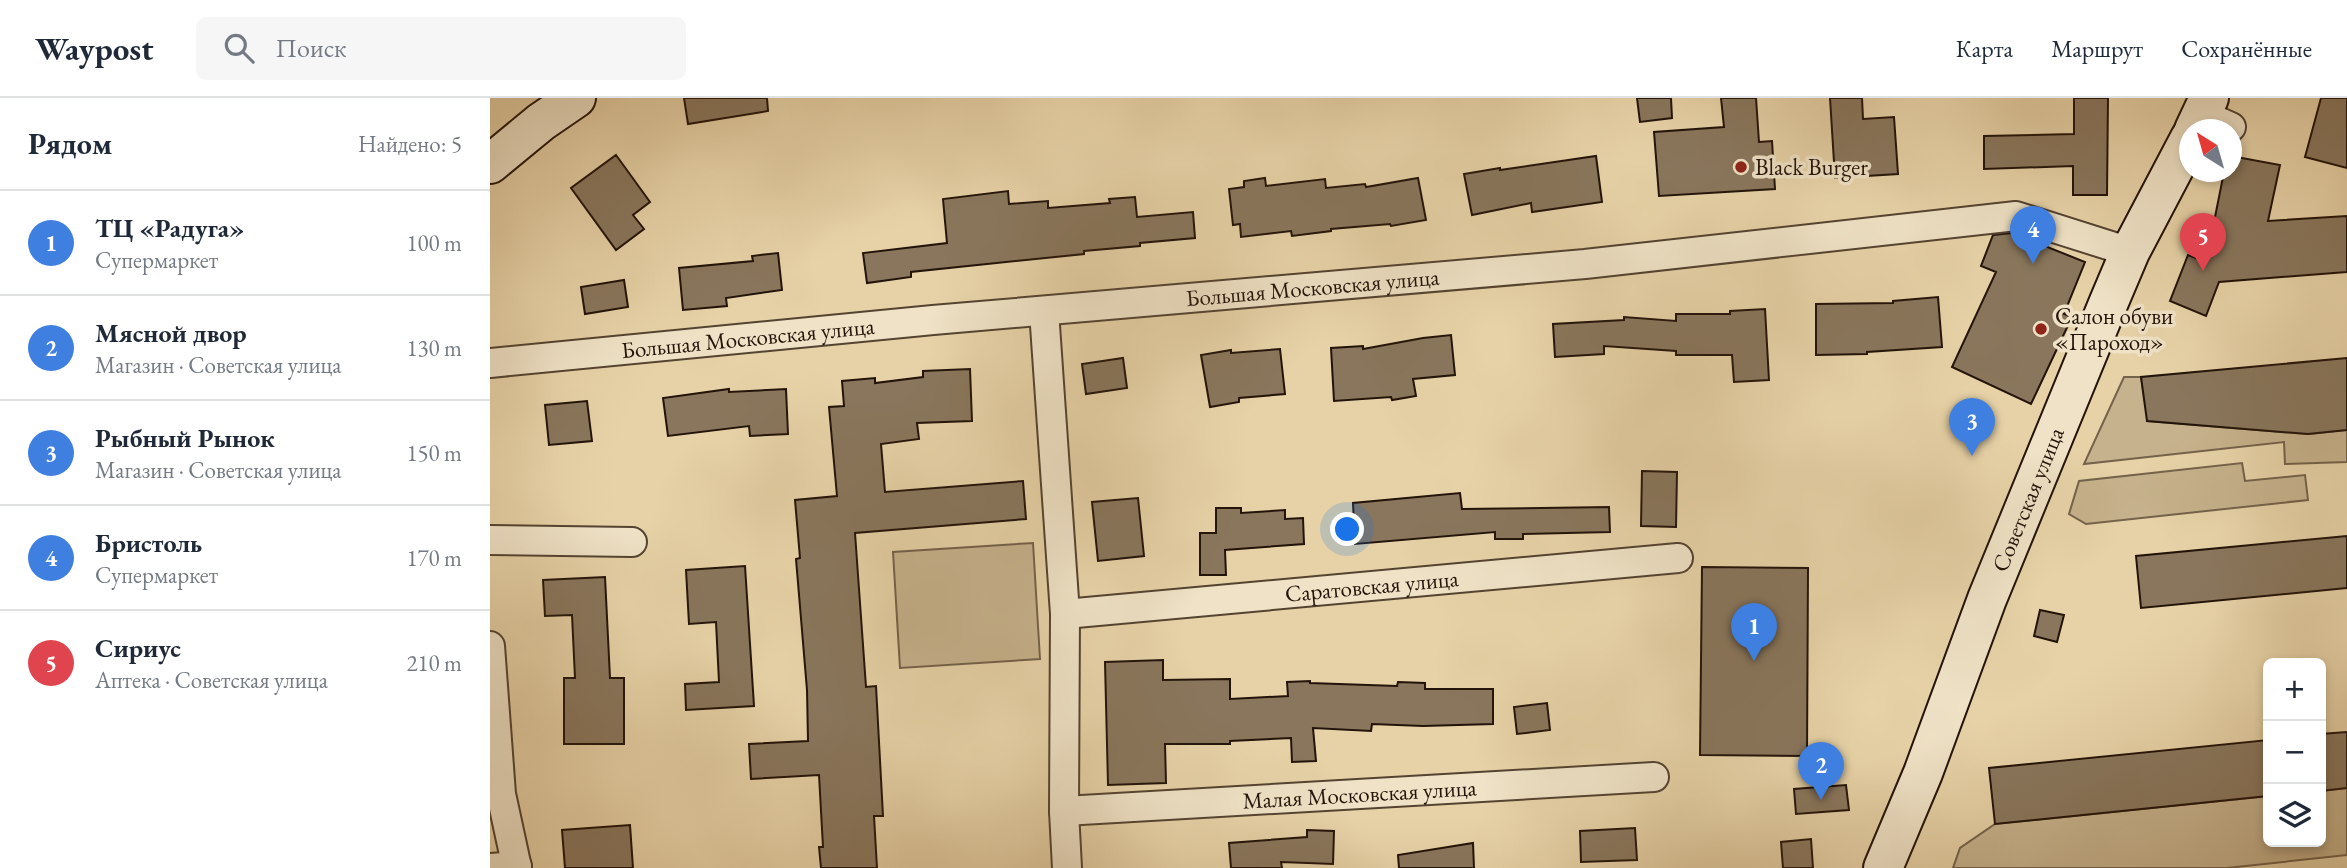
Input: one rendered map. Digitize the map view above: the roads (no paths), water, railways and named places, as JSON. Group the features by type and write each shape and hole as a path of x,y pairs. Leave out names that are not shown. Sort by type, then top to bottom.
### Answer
{"main road":[{"path":"490,164 541,122 576,98"},
{"name":"Советская улица","path":"1883,868 1923,773 1987,599 2130,252 2179,166"}],"street":[{"name":"Большая Московская улица","path":"490,363 933,320 1585,264 2016,216 2130,252"},
{"path":"1044,311 1065,614 1064,811 1067,868"},
{"path":"490,540 632,542"},
{"name":"Саратовская улица","path":"1065,614 1678,558"},
{"path":"490,646 508,867"},
{"name":"Малая Московская улица","path":"1064,811 1654,777"}],"place":[{"name":"Black Burger","path":"1741,167"},
{"name":"Бристоль","path":"2033,264"},
{"name":"Сириус","path":"2203,271"},
{"name":"Салон обуви «Пароход»","path":"2041,329"},
{"name":"Рыбный Рынок","path":"1972,456"},
{"name":"ТЦ «Радуга»","path":"1754,661"},
{"name":"Мясной двор","path":"1821,800"}]}
